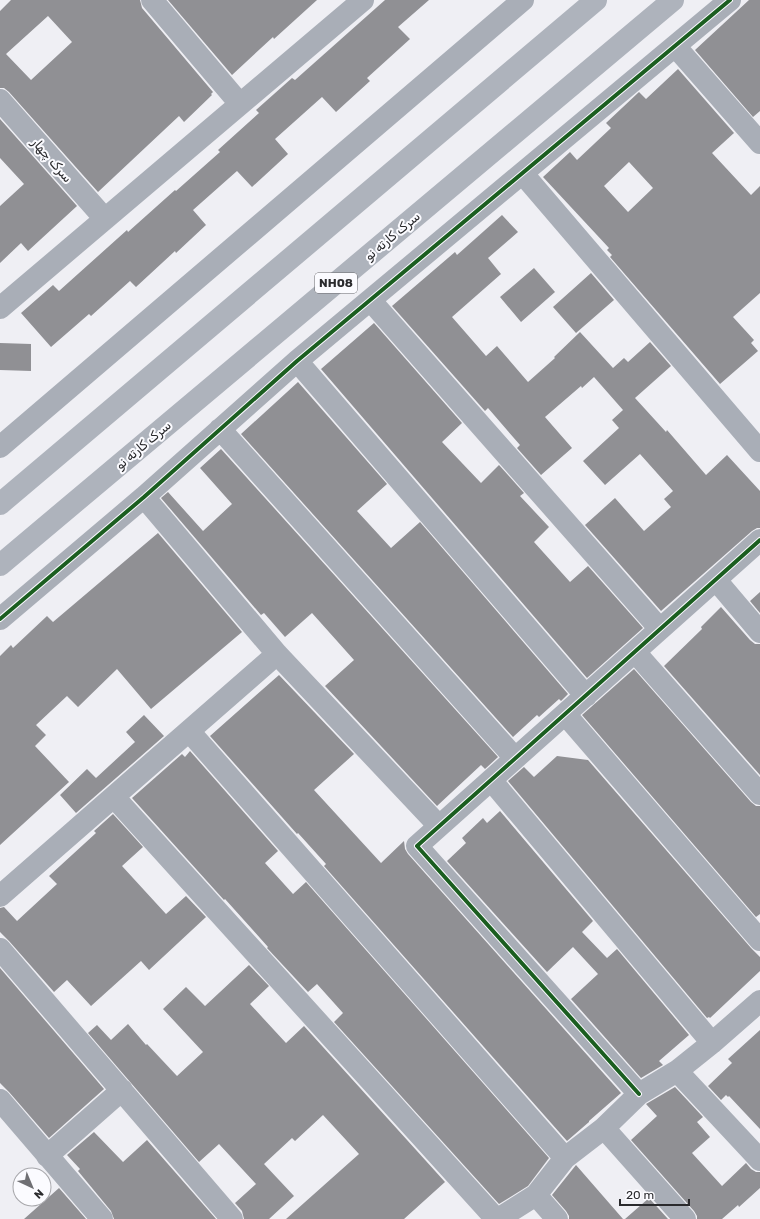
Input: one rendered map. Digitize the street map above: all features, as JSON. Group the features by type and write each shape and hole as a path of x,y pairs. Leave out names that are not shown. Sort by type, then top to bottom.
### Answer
{"highway":[{"path":"0,504 596,0"},
{"name":"سرک کارته نو","path":"0,565 673,0"}],"street":[{"path":"152,0 240,104"},
{"path":"0,308 363,0"},
{"path":"0,447 523,0"},
{"path":"0,619 144,497 297,361 371,301 730,0"},
{"path":"675,46 760,143"},
{"name":"سرک چهار","path":"0,100 105,219"},
{"path":"523,174 760,451"},
{"path":"371,301 660,629"},
{"path":"297,361 586,696"},
{"path":"220,429 515,758"},
{"path":"144,497 277,654 439,826"},
{"path":"639,1094 417,846 760,540"},
{"path":"716,580 760,632"},
{"path":"635,652 760,794"},
{"path":"0,896 277,654"},
{"path":"565,714 760,940"},
{"path":"189,731 565,1158"},
{"path":"491,780 712,1043"},
{"path":"114,797 497,1219 536,1195 565,1158 604,1128 639,1094 677,1071 760,1001"},
{"path":"0,949 232,1219"},
{"path":"677,1071 760,1160"},
{"path":"47,1156 122,1090"},
{"path":"0,1100 102,1219"},
{"path":"604,1128 685,1219"},
{"path":"536,1195 557,1219"}],"building":[{"path":"11,0 140,0 142,8 213,92 211,94 212,95 184,122 179,116 98,192 9,92 4,88 0,88 0,11","holes":["48,16 72,42 31,80 6,54"]},
{"path":"168,0 317,0 274,39 273,37 232,75"},
{"path":"385,0 429,0 398,27 410,39 367,78 370,81 336,112 322,97 275,139 288,154 252,187 237,171 193,210 206,225 136,287 130,281 91,316 89,314 51,347 21,313 53,285 59,291 127,230 128,232 175,190 176,191 220,152 218,150 259,113 256,110 292,78 295,80"},
{"path":"749,0 760,0 760,111 753,117 695,50"},
{"path":"678,69 734,133 712,153 751,195 760,186 760,293 733,317 754,340 751,343 758,351 720,384 610,257 612,255 607,250 609,248 543,177 570,152 577,160 611,128 606,123 639,92 646,99","holes":["629,162 653,188 628,212 604,186"]},
{"path":"0,119 77,206 28,251 21,243 0,263 0,206 24,184 0,158"},
{"path":"502,215 518,232 488,258 501,274 452,317 486,356 497,346 528,382 555,358 554,357 580,332 613,368 624,358 628,362 650,342 671,366 635,398 666,432 667,430 706,475 727,455 760,491 760,528 752,531 661,611 585,525 615,498 644,531 671,507 664,499 673,491 640,454 605,485 583,461 619,428 612,420 623,410 594,377 582,388 581,386 545,417 572,448 541,475 517,448 520,445 488,408 485,411 392,306 455,252 457,255"},
{"path":"534,268 555,292 521,322 500,297"},
{"path":"591,273 614,300 576,333 553,307"},
{"path":"374,323 462,423 442,442 481,483 499,465 524,493 520,496 549,527 534,542 570,582 588,566 643,628 587,678 321,369"},
{"path":"0,343 31,344 31,371 0,370"},
{"path":"298,382 387,484 357,511 391,548 420,522 568,694 561,701 559,699 539,717 537,715 513,737 241,434"},
{"path":"221,449 498,757 485,769 481,765 437,806 325,686 354,660 312,613 285,637 264,613 261,615 161,498 168,492 203,531 232,504 200,468"},
{"path":"158,533 242,632 151,709 117,669 78,707 67,696 36,725 46,735 35,746 69,782 0,845 0,656 11,645 13,648 47,616 53,622"},
{"path":"760,592 760,613 750,601"},
{"path":"721,607 750,640 755,644 760,644 760,775 664,666 702,629 701,627"},
{"path":"634,669 751,802 756,806 760,806 760,914 756,917 582,715"},
{"path":"279,675 354,754 314,790 381,863 404,841 405,849 408,854 621,1093 567,1141 324,866 326,864 298,833 297,834 210,736"},
{"path":"144,715 164,736 76,813 60,795 87,769 96,778 135,742 126,732"},
{"path":"190,751 278,851 265,863 293,894 306,882 549,1158 528,1186 499,1204 334,1022 343,1013 317,984 308,992 132,798 182,754 185,757"},
{"path":"557,756 588,760 760,957 760,971 710,1018 707,1018 508,781 524,767 534,777"},
{"path":"500,811 593,921 582,932 607,958 617,949 689,1035 659,1061 663,1065 641,1078 571,999 598,974 573,947 547,972 447,861 466,843 462,838 483,818 487,823"},
{"path":"113,814 143,847 122,866 166,914 186,896 206,917 149,970 141,961 91,1006 67,980 54,992 0,932 0,908 4,907 17,921 57,884 49,876 96,833 94,831"},
{"path":"249,965 269,986 250,1004 286,1043 304,1026 445,1182 404,1219 286,1219 359,1154 323,1115 295,1141 292,1138 264,1164 294,1196 269,1219 244,1219 242,1211 235,1203 256,1184 219,1144 199,1162 88,1033 97,1025 111,1040 128,1024 146,1045 147,1044 177,1076 203,1052 163,1009 186,987 205,1006"},
{"path":"0,968 104,1089 49,1138 0,1083"},
{"path":"760,1030 760,1129 729,1096 728,1097 726,1095 721,1100 708,1086 732,1063 728,1059"},
{"path":"675,1087 703,1117 697,1122 710,1137 692,1153 722,1186 746,1163 751,1169 756,1172 760,1172 760,1188 739,1207 738,1205 722,1219 697,1219 694,1211 631,1140 657,1116 646,1104"},
{"path":"94,1132 123,1162 147,1140 216,1219 114,1219 111,1211 78,1171 80,1169 67,1155"},
{"path":"576,1165 623,1219 569,1219 566,1211 552,1195"},
{"path":"59,1188 86,1219 24,1219 38,1207 52,1207 52,1194"},
{"path":"649,1198 668,1219 625,1219"}],"cycle path":[{"path":"0,619 144,497 297,361 730,0"},
{"path":"639,1094 417,846 760,540"}]}
